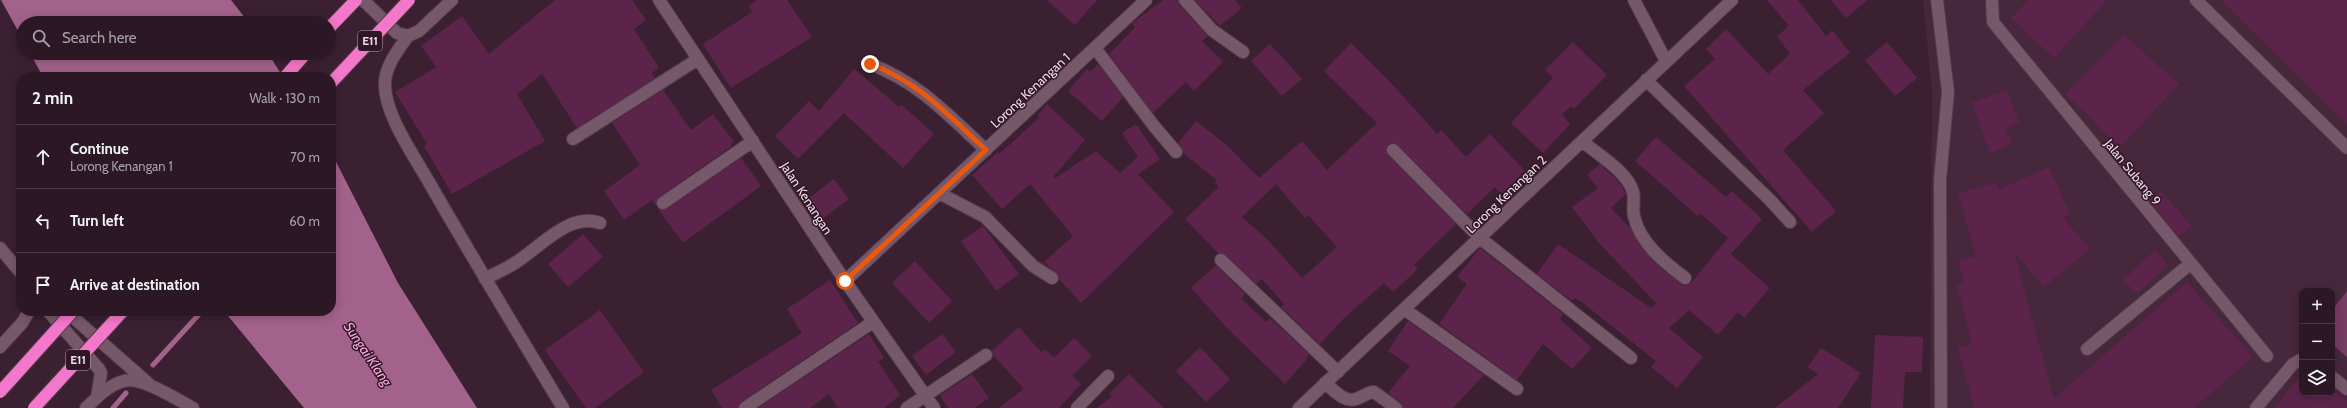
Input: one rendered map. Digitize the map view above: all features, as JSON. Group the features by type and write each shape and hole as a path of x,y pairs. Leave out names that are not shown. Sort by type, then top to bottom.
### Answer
{"highway":[{"path":"336,21 356,0"},
{"name":"E11","path":"336,78 409,0"},
{"path":"289,72 300,60"},
{"path":"0,392 68,316"},
{"name":"E11","path":"34,408 117,316"}],"street":[{"path":"363,0 397,32 408,36"},
{"path":"452,0 419,32 408,36 390,62 385,82 387,97 397,125 562,408"},
{"name":"Jalan Kenangan","path":"659,0 872,322 934,408"},
{"name":"Lorong Kenangan 1","path":"845,281 1146,0"},
{"path":"1184,0 1212,30 1243,52"},
{"path":"1634,0 1666,61"},
{"name":"Lorong Kenangan 2","path":"1299,408 1732,0"},
{"path":"1937,0 1948,92 1940,180 1941,408"},
{"name":"Jalan Subang 9","path":"1992,0 1993,22 2267,356"},
{"path":"2196,0 2347,148"},
{"path":"1095,48 1154,126 1176,152"},
{"path":"572,139 698,59"},
{"path":"870,64 888,71 919,89 986,150"},
{"path":"1646,80 1770,200 1790,222"},
{"path":"663,203 753,141"},
{"path":"1582,141 1620,172 1633,192 1633,215 1640,236 1667,264 1685,278"},
{"path":"1393,150 1480,238 1631,358"},
{"path":"939,193 986,217 1033,266 1052,278"},
{"path":"485,278 517,262 566,226 591,220 600,223"},
{"path":"0,248 16,267"},
{"path":"1221,260 1338,372"},
{"path":"2087,349 2190,264"},
{"path":"1404,309 1517,389"},
{"path":"0,347 22,323 26,316"},
{"path":"52,316 99,369 101,373 97,397"},
{"path":"72,316 153,387"},
{"path":"745,408 872,322"},
{"path":"907,408 986,355"},
{"path":"2256,408 2293,364 2300,360"},
{"path":"1077,408 1108,376"},
{"path":"2335,379 2347,389"},
{"path":"86,408 97,397 124,381 132,380 153,387 193,408"},
{"path":"1325,383 1344,399 1356,399 1368,392 1374,392 1396,408"}],"shaded area":[{"path":"1923,0 2347,0 2347,408 1930,408 1932,91"},
{"path":"2347,291 2347,357 2335,347 2335,306"}],"water":[{"path":"1,0 231,0 244,16 16,16 16,27"},
{"path":"34,60 272,60 280,72 40,72"},
{"name":"Sungai Klang","path":"336,162 398,283 477,408 304,408 228,316 336,316"}],"building":[{"path":"555,0 632,0 646,20 634,29 659,68 652,73 655,78 577,128 542,74 517,94 545,141 452,194 424,146 427,144 395,92 436,67 421,46 462,16 489,54"},
{"path":"757,0 787,0 812,37 731,88 703,44 752,12 748,6"},
{"path":"1047,0 1097,0 1075,25"},
{"path":"1163,0 1178,0 1179,5 1208,36 1202,41 1223,62 1194,91 1186,82 1153,113 1109,54 1135,27 1132,23"},
{"path":"1195,0 1235,0 1242,8 1220,26"},
{"path":"1767,0 1798,0 1826,36 1832,30 1850,53 1803,90 1824,113 1783,150 1836,211 1812,232 1684,86 1715,59 1706,49 1726,29 1768,74 1790,54 1777,36 1789,26"},
{"path":"1831,0 1868,0 1846,18"},
{"path":"2028,0 2107,0 2054,58 2011,19"},
{"path":"2221,0 2347,0 2347,124"},
{"path":"2124,35 2179,84 2120,147 2065,94"},
{"path":"1573,42 1607,75 1574,109 1571,106 1562,114 1570,124 1543,153 1511,123 1553,78 1545,70"},
{"path":"1887,42 1917,78 1895,96 1865,60"},
{"path":"1351,43 1391,83 1437,134 1441,130 1466,157 1490,134 1525,171 1501,194 1495,187 1467,214 1398,145 1395,143 1388,144 1386,148 1388,155 1456,224 1414,265 1418,269 1393,292 1384,283 1344,318 1320,344 1281,307 1284,304 1262,279 1256,284 1226,255 1218,253 1185,219 1219,187 1215,182 1217,180 1183,153 1178,143 1196,121 1227,145 1259,178 1302,141 1327,170 1377,123 1324,71","holes":["1276,184 1305,218 1308,215 1337,247 1302,278 1268,240 1242,217"]},
{"path":"1270,44 1302,79 1282,96 1251,61"},
{"path":"1098,64 1123,97 1102,121 1068,91 1087,69 1090,72"},
{"path":"854,69 899,107 902,105 934,134 903,168 844,113 798,159 775,136 809,101 819,111"},
{"path":"663,90 691,130 713,114 734,142 731,144 732,146 659,197 656,206 652,200 624,220 604,191 640,165 612,123"},
{"path":"2007,90 2019,122 2006,128 2012,144 1990,153 1972,103"},
{"path":"1047,104 1085,140 1053,177 1054,179 1096,151 1120,173 1138,157 1122,133 1136,124 1160,159 1138,174 1174,212 1081,303 1059,279 1058,274 1044,262 1073,236 1030,184 1002,209 972,175 998,152 999,154 1039,118 1037,116"},
{"path":"1656,137 1726,197 1732,191 1762,219 1731,254 1770,288 1744,318 1738,312 1718,335 1689,310 1669,328 1703,357 1677,388 1651,367 1656,361 1580,301 1574,298 1572,301 1537,274 1558,244 1651,308 1656,303 1598,242 1572,207 1598,188 1587,175 1600,164 1619,182 1626,194 1611,208 1630,228 1641,247 1656,264 1681,284 1685,286 1691,283 1728,238 1700,213 1698,216 1635,161"},
{"path":"741,158 761,186 683,243 658,209 667,209"},
{"path":"2049,167 2070,214 2063,218 2090,249 2044,287 2014,252 2054,399 2187,282 2253,357 2194,408 1974,408 1958,348 1972,344 1957,286 1964,283 1958,261 1976,257 1958,193 1996,183 1998,190"},
{"path":"834,179 849,199 821,220 806,200"},
{"path":"2161,191 2192,226 2179,237 2149,200"},
{"path":"983,226 1019,274 996,291 961,241"},
{"path":"583,234 603,257 568,287 548,264"},
{"path":"1480,248 1563,314 1560,319 1592,348 1572,369 1543,344 1517,380 1439,324 1467,284 1457,277"},
{"path":"2155,250 2168,265 2137,294 2123,280"},
{"path":"915,261 952,301 929,323 892,283"},
{"path":"1216,265 1245,294 1241,298 1266,322 1270,318 1309,354 1306,357 1308,358 1285,384 1227,328 1191,288"},
{"path":"830,280 858,323 741,402 738,408 722,408 711,390 802,333 787,309"},
{"path":"600,310 644,372 595,408 586,408 545,350"},
{"path":"1408,321 1484,375 1453,408 1403,408 1401,402 1388,393 1410,366 1388,351"},
{"path":"1019,327 1041,352 1045,349 1054,358 1074,338 1092,356 1072,376 1081,384 1059,408 998,408 1024,389 993,355 992,351"},
{"path":"869,334 884,358 878,362 900,395 884,408 838,408 829,394 810,408 758,408"},
{"path":"942,334 956,352 926,375 912,356"},
{"path":"1875,335 1923,337 1922,372 1905,372 1903,408 1871,408"},
{"path":"1200,347 1230,379 1206,402 1176,371"},
{"path":"1821,348 1861,373 1838,408 1775,408 1818,374 1808,367"},
{"path":"972,374 989,398 974,408 948,408 940,395"},
{"path":"1129,374 1164,408 1097,408 1112,396 1109,394"},
{"path":"2299,377 2299,396 2335,396 2335,393 2337,393 2347,401 2347,408 2275,408"}],"waterway":[{"path":"153,365 197,316"},
{"path":"113,408 126,393"}],"route":[{"path":"845,281 986,150 919,89 904,79 870,64"}]}
